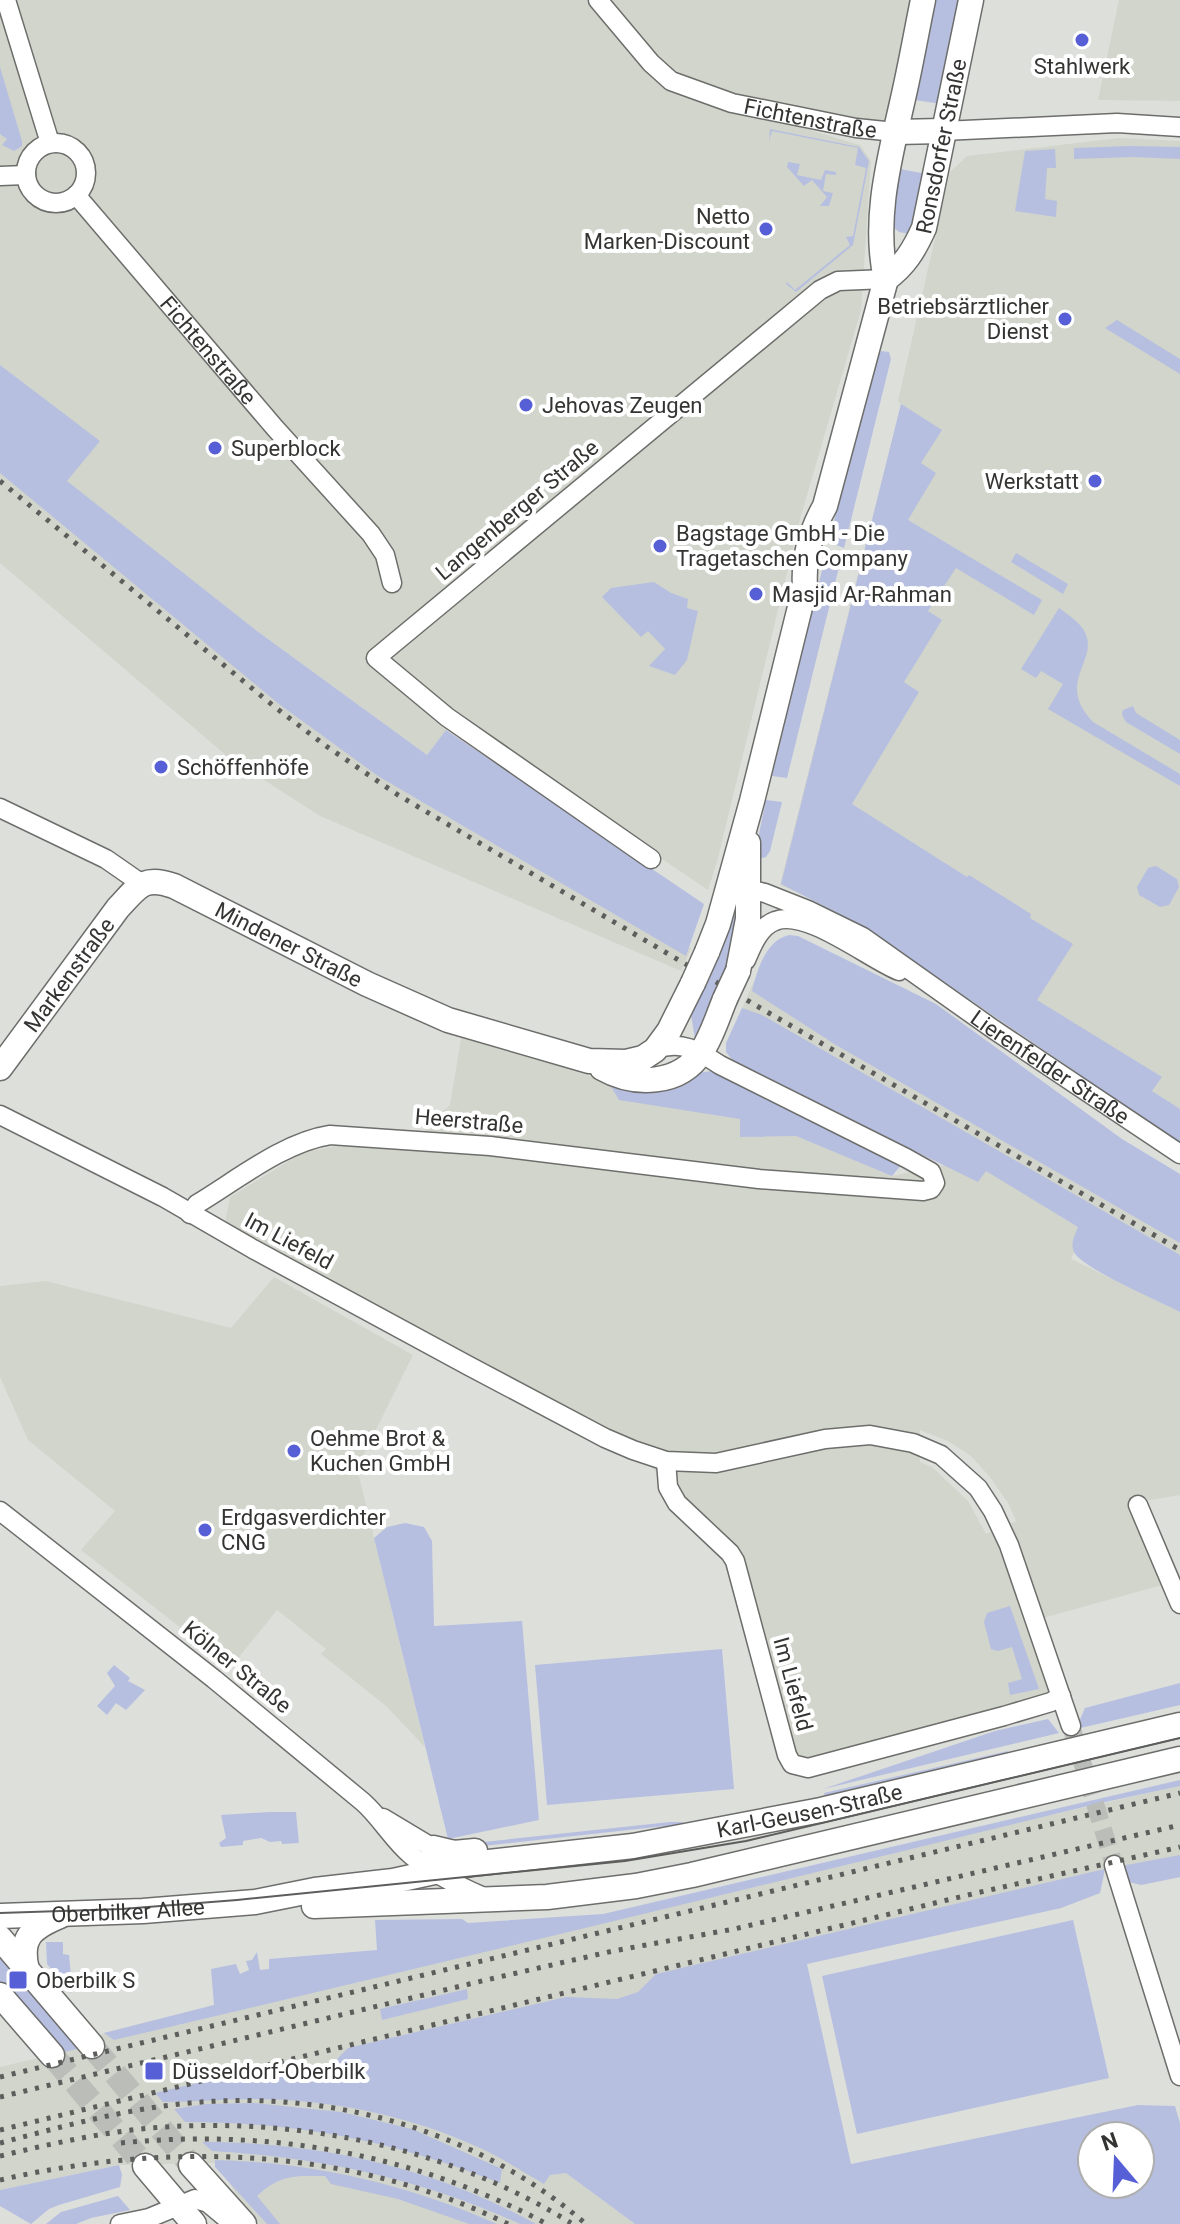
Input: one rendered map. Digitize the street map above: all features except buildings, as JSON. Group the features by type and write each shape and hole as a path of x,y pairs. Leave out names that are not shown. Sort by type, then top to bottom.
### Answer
{"main road":[{"name":"Ronsdorfer Straße","path":"697,1051 738,971 748,915 738,888 735,859 805,587 816,570 825,528 825,506 886,279 880,253 880,228 906,132 923,0"},
{"name":"Ronsdorfer Straße","path":"886,279 900,269 913,252 924,228 971,0"},
{"path":"906,132 943,131"},
{"name":"Ronsdorfer Straße","path":"662,1041 738,888 748,845 752,801"},
{"name":"Mindener Straße","path":"142,884 154,881 174,886 367,984 448,1020 589,1061 622,1077 650,1080 681,1072 697,1051"},
{"name":"Markenstraße","path":"0,1068 118,908 142,884"},
{"name":"Mindener Straße","path":"589,1061 626,1062 643,1058 662,1041"},
{"name":"Karl-Geusen-Straße","path":"433,1859 454,1853 638,1835 704,1834 863,1801 1180,1725"},
{"name":"Karl-Geusen-Straße","path":"398,1891 488,1899 579,1894 692,1875 1180,1759"},
{"path":"398,1891 433,1859"},
{"name":"Oberbilker Allee","path":"0,1916 255,1902 296,1907 398,1891"},
{"path":"27,1970 23,1948 28,1936 47,1921 64,1914"},
{"path":"0,1938 92,2046"},
{"path":"0,1995 52,2055"},
{"path":"191,2165 244,2224"},
{"path":"145,2166 186,2215"}],"street":[{"path":"6,0 50,143"},
{"name":"Fichtenstraße","path":"598,0 651,63 671,81 732,103 856,128 906,132"},
{"path":"943,131 1117,123 1180,127"},
{"path":"50,143 75,149 85,163 85,181 76,195 61,203 45,201 32,191 26,175 35,151 50,143"},
{"path":"0,176 26,175"},
{"name":"Fichtenstraße","path":"76,195 275,428 371,534 385,555 392,583"},
{"name":"Langenberger Straße","path":"651,859 447,717 376,658 820,290 838,281 886,279"},
{"name":"Mindener Straße","path":"0,808 106,859 142,884"},
{"name":"Lierenfelder Straße","path":"738,888 839,924 888,953 920,979 1180,1154"},
{"name":"Lierenfelder Straße","path":"748,915 804,922 886,966 920,979"},
{"path":"738,971 767,925 779,920"},
{"path":"692,986 684,1027 697,1051"},
{"name":"Mindener Straße","path":"662,1041 697,1051 906,1158"},
{"path":"0,1115 190,1214"},
{"name":"Heerstraße","path":"190,1214 197,1204 290,1148 311,1138 330,1135 490,1146 759,1179 931,1189 935,1183 931,1172 906,1158"},
{"name":"Im Liefeld","path":"190,1214 605,1438 666,1461 716,1463 825,1439 870,1435 913,1443 941,1455 978,1488 993,1511 1009,1545 1071,1726"},
{"name":"Im Liefeld","path":"666,1461 668,1487 677,1503 735,1561 792,1764 800,1768 818,1765 1004,1716 1061,1696"},
{"path":"1138,1505 1180,1604"},
{"name":"Kölner Straße","path":"0,1511 214,1679 377,1815 409,1854 433,1859"},
{"path":"377,1815 488,1899"},
{"path":"398,1891 409,1854"},
{"path":"1114,1865 1180,2076"},
{"path":"186,2215 193,2183 191,2165"},
{"path":"186,2215 188,2201 201,2199 232,2224"},
{"path":"120,2224 186,2215"}],"shaded area":[{"path":"0,0 594,0 669,88 860,145 871,161 861,310 800,519 708,890 467,727 446,730 427,755 257,631 66,481 99,441 0,365"},
{"path":"607,0 911,0 885,123 714,90 673,76"},
{"path":"933,0 961,0 941,104 915,100"},
{"path":"1119,0 1180,0 1180,101 1098,100"},
{"path":"0,67 22,141 22,146 14,151 2,145 7,139 0,134"},
{"path":"770,129 859,147 869,161 853,245 796,292 787,282 795,290 850,245 846,237 853,236 866,168 855,165 858,148 772,131 769,141"},
{"path":"1119,138 1180,141 1180,1145 1052,1063 938,974 861,919 780,885 901,404 898,401 950,172 967,156"},
{"path":"1180,147 1180,159 1074,159 1074,148"},
{"path":"1055,149 1056,168 1047,168 1045,199 1057,201 1056,217 1015,211 1025,151"},
{"path":"788,162 800,164 797,175 821,180 825,170 836,172 836,175 826,174 823,191 833,193 829,206 820,206 827,197 812,180 804,186 787,167"},
{"path":"900,169 927,174 910,234 899,232 892,226"},
{"path":"1117,320 1180,359 1180,374 1105,328"},
{"path":"881,351 889,352 891,359 844,548 829,542 856,427"},
{"path":"0,365 100,441 67,481 257,631 427,755 446,730 704,904 686,956 378,776 279,704 0,473"},
{"path":"901,404 942,430 921,463 936,473 908,520 1042,600 1034,615 956,568 928,611 942,620 904,682 919,692 852,804 1031,914 1030,918 1073,944 1037,1000 1162,1077 1152,1091 1180,1109 1180,1143 859,924 781,884"},
{"path":"0,467 659,937 691,948 681,971 320,816 227,756 0,563"},
{"path":"1016,553 1068,584 1063,594 1011,562"},
{"path":"824,562 840,563 787,778 772,776"},
{"path":"654,582 688,599 687,608 698,611 687,660 675,675 649,666 665,649 648,631 641,637 602,597 611,588"},
{"path":"1059,608 1081,626 1088,640 1078,682 1077,694 1082,707 1093,722 1180,774 1180,786 1048,709 1063,684 1041,671 1036,678 1021,669"},
{"path":"1133,706 1136,713 1180,740 1180,754 1126,722 1123,710"},
{"path":"766,800 782,802 770,851 766,857 757,859 756,848"},
{"path":"1156,866 1177,879 1179,887 1169,905 1160,907 1139,895 1137,887 1148,868"},
{"path":"737,915 737,948 698,1039 695,1039 691,1015 731,917"},
{"path":"789,935 798,936 936,1004 1122,1139 1180,1174 1180,1243 836,1045 752,991 769,949"},
{"path":"754,981 1180,1235 1180,1274 742,1008"},
{"path":"742,1008 762,1015 1180,1255 1180,1312 1091,1267 1074,1252 1073,1239 1078,1227 986,1171 978,1182 735,1063 726,1052 726,1043"},
{"path":"462,1033 609,1083 741,1118 770,1136 796,1136 892,1176 945,1165 956,1147 1085,1225 1071,1259 1180,1312 1180,1495 1133,1503 1166,1574 1162,1585 1043,1618 1059,1694 818,1763 794,1762 737,1561 634,1448 381,1313 225,1223 230,1197 302,1153 336,1146 424,1150 425,1128 450,1105","holes":["920,1430 948,1441 971,1456 990,1477 1016,1521 986,1534 968,1501 932,1467 920,1462"]},
{"path":"713,1071 902,1164 892,1176 796,1136 740,1137 740,1119 619,1100 609,1083"},
{"path":"274,1277 413,1355 357,1468 425,1747 386,1706 321,1654 326,1649 277,1610 231,1667 81,1550 115,1511 28,1440 0,1377 0,1286 46,1281 231,1328"},
{"path":"405,1523 424,1527 432,1541 434,1626 522,1621 539,1820 448,1839 374,1538 387,1527"},
{"path":"1010,1606 1039,1689 1010,1695 1008,1683 1022,1679 1012,1647 998,1651 991,1649 984,1622 987,1613"},
{"path":"722,1649 734,1789 547,1805 535,1665"},
{"path":"114,1665 130,1678 128,1681 145,1690 126,1710 116,1703 107,1715 97,1706 115,1686 107,1673"},
{"path":"1180,1683 1180,1705 1076,1729 1085,1708"},
{"path":"1048,1719 1059,1733 823,1789 995,1731"},
{"path":"1008,1751 1008,1754 825,1797 824,1793"},
{"path":"1180,1780 1180,1786 114,2040 104,2033 214,2005 211,1969 236,1964 240,1974 249,1970 246,1961 252,1960 257,1952 260,1970 269,1969 269,1959 377,1950 375,1920 462,1919 468,1923 603,1914"},
{"path":"1180,1786 1180,1877 1141,1885 1129,1882 1121,1866 1105,1869 1100,1893 1061,1908 294,2080 566,2173 635,2224 260,2224 214,2163 119,2165 0,2190 0,2067 85,2047 104,2033 319,1979"},
{"path":"296,1812 299,1843 282,1844 281,1841 270,1842 261,1838 243,1841 243,1845 221,1847 219,1843 226,1838 221,1815"},
{"path":"670,1822 683,1824 474,1847 474,1843"},
{"path":"1180,1855 1180,1877 1141,1885 1129,1882 1121,1866"},
{"path":"1105,1869 1100,1893 1061,1908 807,1964 851,2164 1138,2105 1175,2106 1180,2123 1180,2224 635,2224 566,2173 550,2175 544,2184 480,2148 398,2118 341,2106 283,2100 163,2102 155,2093 240,2073 246,2082 333,2063 348,2048 566,1997 617,1999 638,1992 656,1974"},
{"path":"1073,1920 1109,2078 857,2134 822,1976"},
{"path":"46,1942 63,1942 63,1954 69,1955 71,1976 77,1977 71,1993 47,1964"},
{"path":"0,1948 85,2047 61,2053 0,1985"},
{"path":"467,1989 468,1999 382,2020 380,2009"},
{"path":"254,2103 341,2112 412,2129 502,2169 500,2183 384,2145 307,2130 185,2122 174,2109 206,2104"},
{"path":"202,2142 289,2147 374,2162 457,2187 536,2224 520,2224 446,2194 370,2173 292,2159 212,2151"},
{"path":"215,2160 287,2165 359,2178 429,2197 497,2224 469,2224 398,2199 331,2184 325,2176 314,2176 281,2180 257,2196 280,2224 267,2224 215,2167"},
{"path":"119,2165 122,2175 120,2187 49,2209 31,2224 0,2206 0,2190"},
{"path":"118,2196 130,2210 76,2224 46,2224 61,2212"}],"tunnel":[{"path":"1071,1726 1114,1865"},
{"path":"92,2046 191,2165"},
{"path":"52,2055 145,2166"}],"tram line":[{"path":"0,1913 122,1909 237,1900 625,1861 746,1841 1180,1738"}],"railway":[{"path":"0,481 276,708 398,795 1180,1250"},
{"path":"0,2077 1180,1793"},
{"path":"0,2097 486,1980 613,1951 734,1929 1180,1825"},
{"path":"0,2130 972,1894 1180,1847"},
{"path":"0,2143 107,2116 172,2105 227,2101 283,2102 338,2109 392,2121 445,2139 495,2162 542,2190 586,2224"},
{"path":"0,2156 75,2139 150,2128 205,2125 314,2132 422,2156 473,2174 523,2196 571,2223"},
{"path":"121,2143 231,2139 340,2152 446,2180 547,2224"},
{"path":"0,2180 128,2160 193,2156 258,2158 322,2166 386,2179 448,2198 508,2224"}],"place":[{"name":"Stahlwerk","path":"1082,40"},
{"name":"Netto Marken-Discount","path":"766,229"},
{"name":"Betriebsärztlicher Dienst","path":"1065,319"},
{"name":"Jehovas Zeugen","path":"526,405"},
{"name":"Superblock","path":"215,448"},
{"name":"Werkstatt","path":"1095,481"},
{"name":"Bagstage GmbH - Die Tragetaschen Company","path":"660,546"},
{"name":"Masjid Ar-Rahman","path":"756,594"},
{"name":"Schöffenhöfe","path":"161,767"},
{"name":"Oehme Brot & Kuchen GmbH","path":"294,1451"},
{"name":"Erdgasverdichter CNG","path":"205,1530"},
{"name":"Oberbilk S","path":"18,1980"},
{"name":"Düsseldorf-Oberbilk","path":"154,2071"}]}
